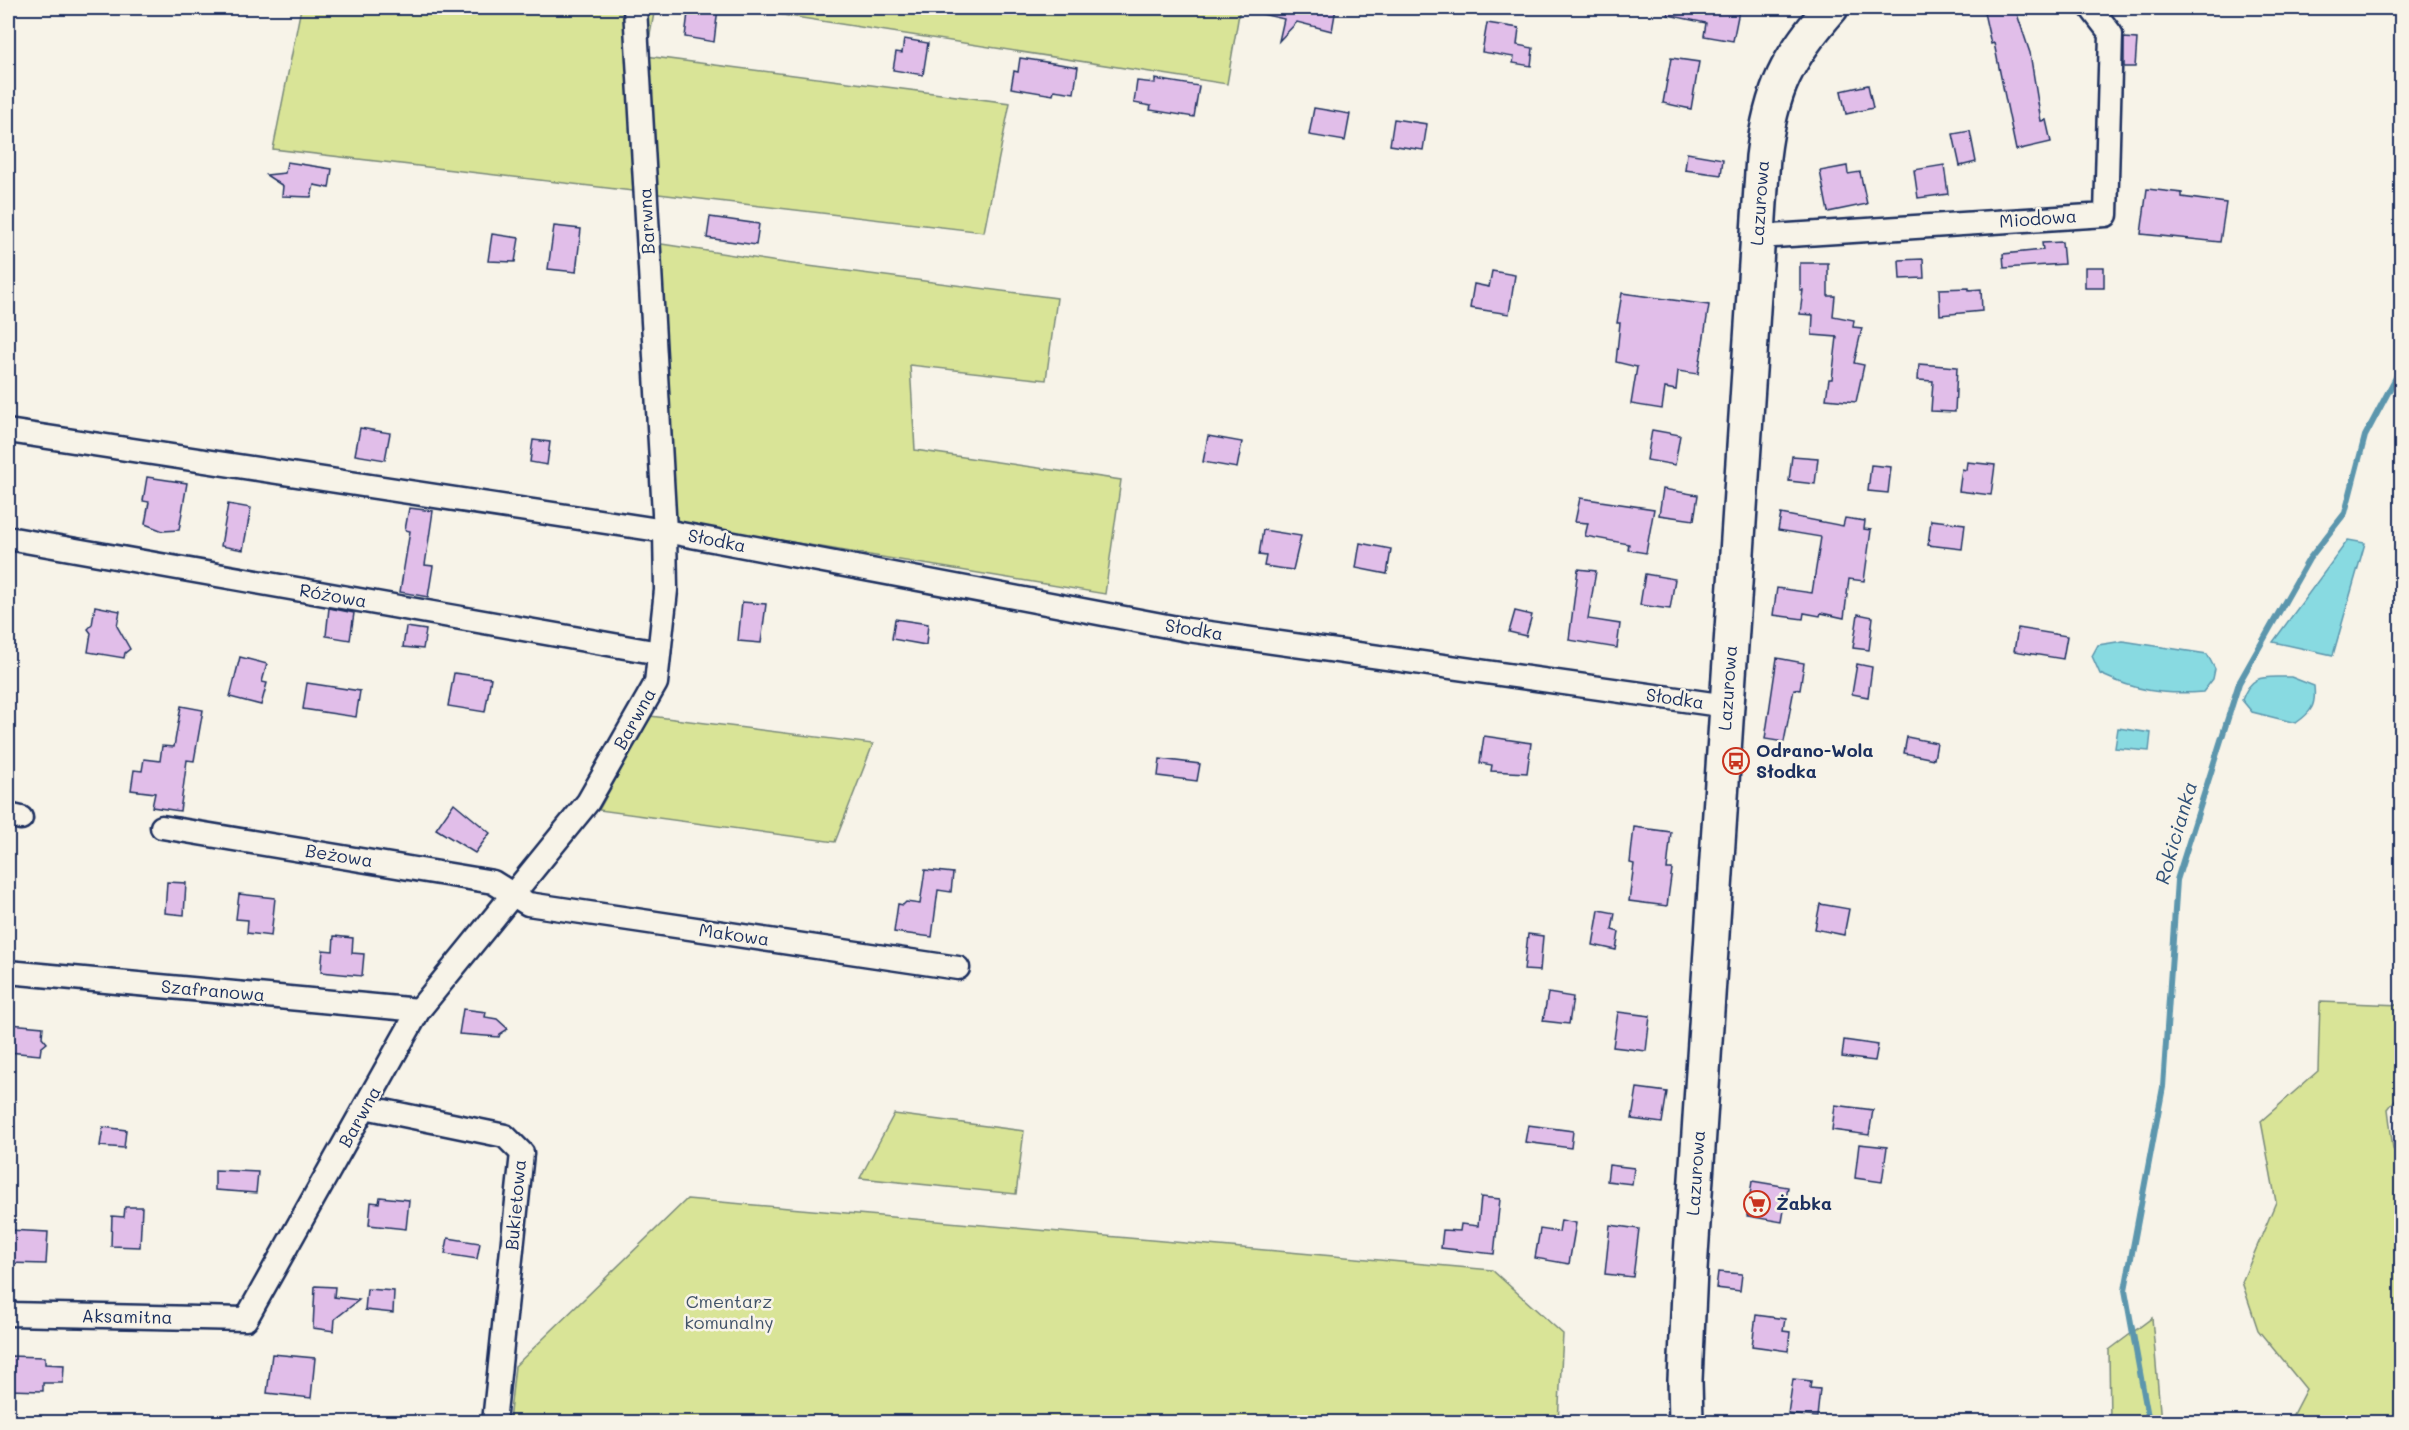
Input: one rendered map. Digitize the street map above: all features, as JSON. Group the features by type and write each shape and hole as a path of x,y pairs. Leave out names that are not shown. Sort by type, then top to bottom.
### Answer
{"street":[{"name":"Barwna","path":"246,1319 419,1010 588,802 656,683 666,590 666,531 635,8"},
{"name":"Lazurowa","path":"1686,1422 1685,1380 1690,1270 1757,237 1768,117 1779,82 1795,54 1831,8"},
{"name":"Miodowa","path":"1757,237 2106,215 2111,34 2091,8"},
{"name":"Słodka","path":"8,431 666,531 1188,630 1727,706"},
{"name":"Różowa","path":"8,538 659,653"},
{"name":"Beżowa","path":"162,827 493,882 512,895"},
{"name":"Makowa","path":"512,895 528,904 958,968"},
{"name":"Szafranowa","path":"8,972 419,1010"},
{"name":"Bukietowa","path":"365,1107 505,1136 522,1153 494,1422"},
{"name":"Aksamitna","path":"8,1314 246,1319"}],"green space":[{"path":"301,8 655,8 646,56 1010,103 984,232 273,149"},
{"path":"738,8 1240,8 1227,84"},
{"path":"655,243 785,263 1057,298 1046,380 910,365 915,450 1121,480 1105,594 676,523"},
{"path":"650,716 873,744 835,842 599,810"},
{"path":"2320,1002 2401,1005 2401,1092 2388,1109 2393,1149 2402,1160 2401,1422 2289,1422 2306,1389 2258,1330 2242,1282 2276,1202 2261,1121 2318,1071"},
{"path":"894,1114 1024,1131 1016,1194 860,1178"},
{"name":"Cmentarz komunalny","path":"687,1199 1492,1270 1563,1334 1558,1422 509,1422 515,1366"},
{"path":"2152,1318 2161,1422 2110,1422 2109,1350"}],"water":[{"path":"2348,540 2365,543 2333,655 2273,642"},
{"path":"2123,641 2207,654 2215,669 2213,679 2203,692 2175,693 2138,688 2100,674 2092,656 2098,645"},
{"path":"2291,677 2314,686 2312,708 2296,723 2252,712 2242,700 2250,685 2261,678"},
{"path":"2118,728 2151,733 2149,751 2115,748"}],"building":[{"path":"699,8 718,8 714,42 685,37 688,13 697,15"},
{"path":"1262,8 1336,8 1332,31 1297,22 1279,41 1284,19 1262,14"},
{"path":"1669,8 1719,8 1739,11 1733,41 1704,36 1706,23 1668,15"},
{"path":"1983,8 2015,8 2030,53 2041,121 2046,120 2051,142 2016,150 1994,43 1991,44"},
{"path":"1487,23 1519,28 1517,45 1533,48 1531,66 1513,63 1514,57 1482,52"},
{"path":"2124,38 2137,39 2135,67 2124,67"},
{"path":"904,39 928,43 923,75 893,70 896,52 902,53"},
{"path":"1020,58 1078,67 1074,93 1054,90 1053,95 1011,88 1014,71 1018,72"},
{"path":"1671,58 1699,62 1691,109 1663,103"},
{"path":"1155,79 1199,86 1194,117 1150,110 1151,106 1134,103 1137,81 1155,83"},
{"path":"1868,85 1873,108 1846,114 1841,91"},
{"path":"1314,108 1350,114 1345,141 1309,135"},
{"path":"1394,119 1427,124 1423,150 1390,145"},
{"path":"1970,131 1976,162 1960,166 1953,134"},
{"path":"1687,153 1723,159 1721,175 1685,170"},
{"path":"287,162 332,169 329,188 314,185 311,197 282,196 283,186 266,175 285,173"},
{"path":"1944,165 1948,194 1918,198 1914,170"},
{"path":"1847,166 1848,174 1860,172 1867,204 1828,212 1820,171"},
{"path":"2147,189 2182,193 2182,197 2226,203 2220,242 2141,234"},
{"path":"710,217 759,224 756,245 707,238"},
{"path":"554,226 581,229 576,272 548,269"},
{"path":"492,234 519,238 515,262 488,261"},
{"path":"2062,242 2064,264 2004,268 2003,254 2043,250 2042,243"},
{"path":"1923,259 1924,278 1900,279 1899,260"},
{"path":"1800,263 1828,263 1828,296 1835,296 1833,316 1854,320 1853,327 1862,328 1854,363 1864,365 1856,402 1826,399 1829,379 1832,379 1837,337 1812,335 1813,315 1800,314 1803,290 1800,290"},
{"path":"2085,267 2104,267 2104,288 2085,288"},
{"path":"1492,271 1515,275 1509,314 1470,308 1474,284 1489,287"},
{"path":"1969,288 1969,290 1981,289 1982,311 1940,315 1939,289"},
{"path":"1622,293 1709,305 1698,374 1678,371 1676,390 1665,388 1662,409 1631,404 1637,367 1616,362 1620,323 1617,323"},
{"path":"1919,364 1957,367 1955,412 1931,411 1933,381 1918,380"},
{"path":"360,428 390,433 385,460 355,455"},
{"path":"1652,430 1680,435 1675,465 1647,460"},
{"path":"1208,436 1242,442 1237,468 1203,462"},
{"path":"533,440 550,442 547,465 530,462"},
{"path":"1792,456 1818,458 1815,484 1789,481"},
{"path":"1967,462 1995,465 1991,495 1959,491 1962,469 1966,470"},
{"path":"1871,465 1891,467 1888,493 1868,491"},
{"path":"147,477 187,483 179,530 163,531 145,524 149,502 143,501"},
{"path":"1663,489 1698,495 1694,520 1659,515"},
{"path":"1580,498 1654,509 1646,553 1628,550 1629,544 1585,536 1588,523 1575,522"},
{"path":"228,504 251,508 243,550 221,546"},
{"path":"409,508 433,511 425,565 433,566 428,597 400,592 410,531 405,530"},
{"path":"1781,514 1843,526 1845,518 1865,521 1864,529 1871,530 1864,581 1849,579 1844,618 1821,613 1820,616 1804,613 1803,619 1773,615 1777,588 1812,593 1821,537 1778,530"},
{"path":"1931,520 1965,524 1962,549 1928,545"},
{"path":"1263,530 1301,536 1293,570 1264,566 1266,556 1259,555"},
{"path":"1360,543 1391,549 1387,574 1356,568"},
{"path":"1578,569 1596,571 1588,619 1620,624 1617,648 1569,640"},
{"path":"1645,574 1675,579 1670,609 1640,605"},
{"path":"742,602 766,604 761,643 738,641"},
{"path":"95,606 120,611 117,626 130,649 125,653 124,658 88,652 91,633 88,629 92,625"},
{"path":"329,608 354,613 350,640 326,636"},
{"path":"1515,611 1532,615 1526,636 1509,632"},
{"path":"1858,614 1873,617 1869,650 1853,648"},
{"path":"895,619 928,624 926,645 892,639"},
{"path":"406,627 426,630 423,649 403,647"},
{"path":"2018,628 2067,636 2063,659 2014,651"},
{"path":"240,657 267,664 262,682 267,683 261,705 230,697"},
{"path":"1777,658 1804,663 1800,690 1794,689 1784,742 1765,739"},
{"path":"1857,664 1872,667 1868,697 1852,694"},
{"path":"454,673 491,678 485,712 448,706"},
{"path":"307,683 360,691 356,717 303,709"},
{"path":"181,706 203,710 194,761 187,760 180,811 152,807 155,793 131,790 134,770 142,771 144,759 160,761 162,746 174,747"},
{"path":"1484,736 1531,743 1527,773 1491,771 1492,765 1480,763"},
{"path":"1907,737 1937,743 1934,759 1904,753"},
{"path":"1160,759 1200,764 1197,781 1158,776"},
{"path":"454,803 490,833 475,853 436,829"},
{"path":"1634,827 1671,832 1667,869 1672,869 1667,906 1629,901 1634,864 1630,863"},
{"path":"925,870 953,873 951,892 938,890 932,937 894,932 898,904 903,905 906,902 920,904"},
{"path":"167,882 186,883 184,915 165,913"},
{"path":"239,894 275,898 271,936 247,933 248,920 236,919"},
{"path":"1820,904 1849,909 1844,935 1815,929"},
{"path":"1599,910 1615,913 1612,930 1619,932 1616,950 1593,945"},
{"path":"1528,934 1543,936 1540,971 1524,970"},
{"path":"334,936 353,938 352,953 364,954 362,976 321,972 323,950 333,951"},
{"path":"1548,993 1573,997 1569,1024 1543,1021"},
{"path":"463,1009 486,1012 485,1017 497,1019 508,1029 499,1037 459,1034"},
{"path":"1618,1012 1650,1016 1646,1051 1613,1047"},
{"path":"10,1024 43,1027 42,1037 47,1043 41,1048 40,1055 8,1052"},
{"path":"1844,1040 1878,1045 1875,1061 1842,1057"},
{"path":"1637,1088 1667,1092 1662,1123 1632,1119"},
{"path":"1835,1105 1873,1110 1869,1135 1832,1130"},
{"path":"1528,1125 1573,1131 1571,1148 1525,1142"},
{"path":"103,1127 126,1130 124,1148 100,1146"},
{"path":"1859,1144 1887,1147 1882,1182 1855,1178"},
{"path":"1609,1165 1634,1168 1632,1184 1607,1181"},
{"path":"215,1170 258,1172 256,1193 215,1190"},
{"path":"1752,1181 1788,1187 1782,1222 1747,1216"},
{"path":"380,1197 409,1200 406,1229 369,1225 371,1202 379,1203"},
{"path":"1481,1197 1500,1199 1494,1254 1441,1248 1443,1230 1460,1231 1461,1224 1478,1226"},
{"path":"125,1207 142,1207 140,1247 111,1246 112,1216 124,1217"},
{"path":"1561,1220 1576,1223 1569,1264 1535,1258 1540,1229 1559,1232"},
{"path":"1610,1225 1639,1229 1633,1277 1605,1274"},
{"path":"8,1230 48,1232 46,1264 8,1263"},
{"path":"448,1238 480,1243 477,1259 445,1254"},
{"path":"1718,1272 1742,1274 1740,1291 1716,1288"},
{"path":"315,1286 335,1287 334,1297 359,1300 335,1319 334,1331 313,1328"},
{"path":"367,1289 394,1291 393,1313 365,1310"},
{"path":"1756,1315 1785,1319 1783,1331 1790,1332 1788,1351 1752,1346"},
{"path":"272,1354 315,1358 311,1398 267,1393"},
{"path":"8,1356 45,1357 45,1364 64,1365 63,1383 43,1383 43,1391 8,1390"},
{"path":"1793,1379 1811,1381 1810,1388 1820,1389 1817,1417 1788,1414"}],"waterway":[{"name":"Rokicianka","path":"2149,1422 2125,1290 2163,1087 2177,880 2239,683 2309,559 2345,513 2365,436 2402,366"}],"place":[{"name":"Odrano-Wola Słodka","path":"1736,761"},
{"name":"Żabka","path":"1757,1204"}]}
